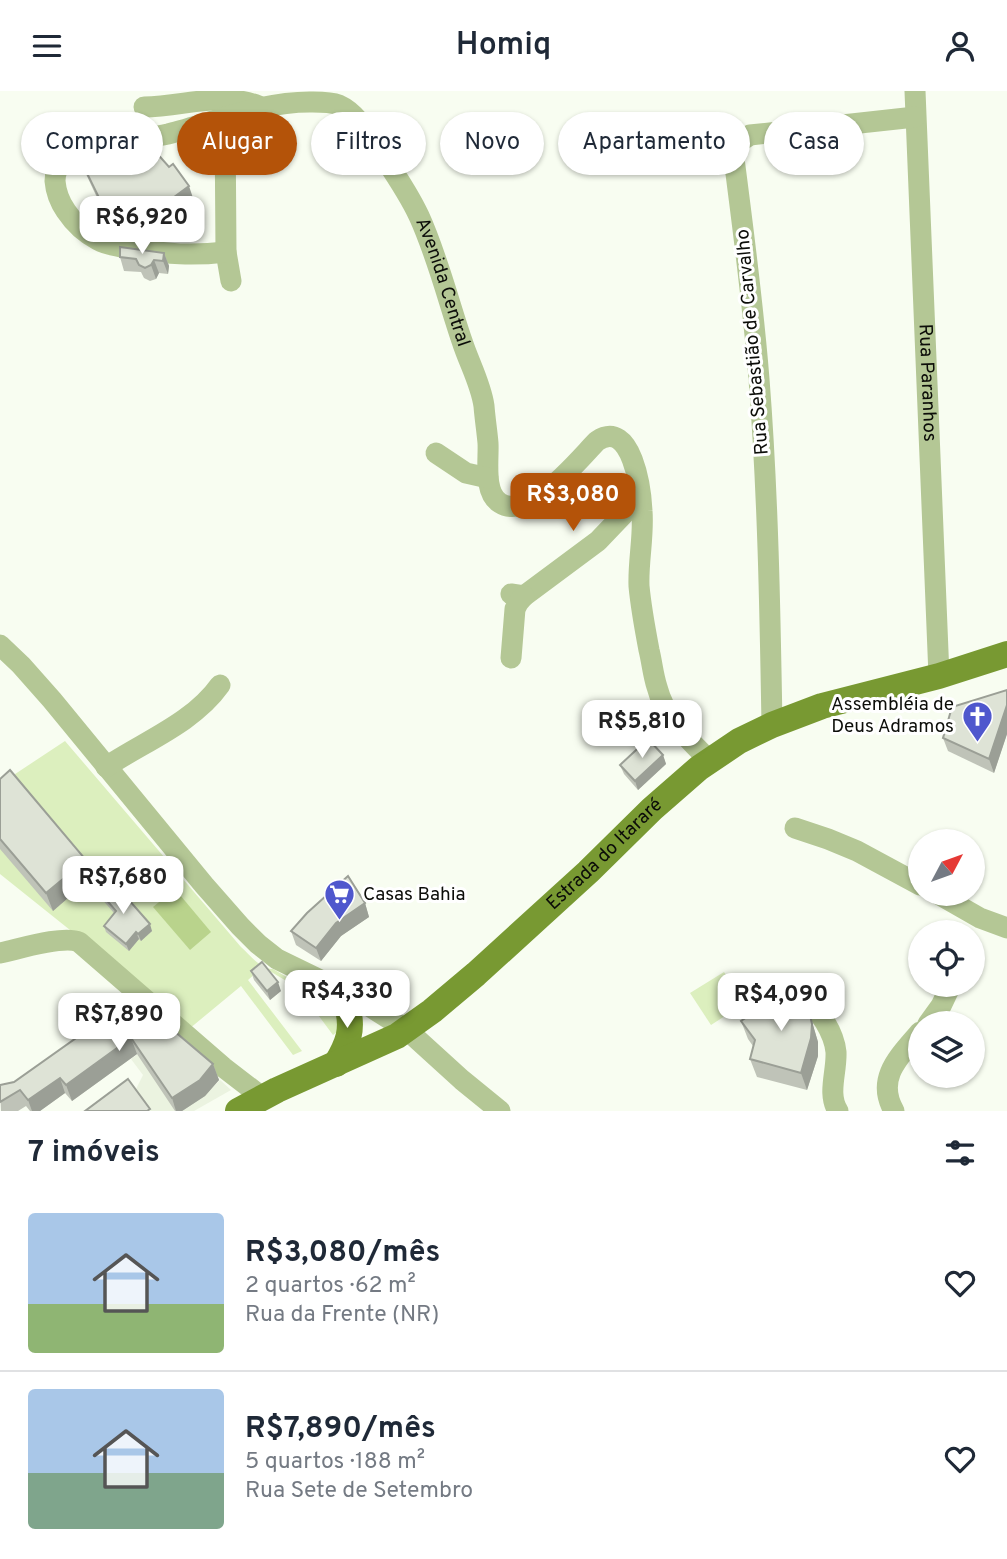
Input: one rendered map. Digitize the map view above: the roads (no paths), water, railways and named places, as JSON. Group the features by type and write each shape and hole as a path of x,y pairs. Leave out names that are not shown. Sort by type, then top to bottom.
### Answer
{"main road":[{"name":"Estrada do Itararé","path":"238,1111 262,1097 336,1064 409,1037 432,1011 476,974 652,809 709,760 738,741 822,706 1005,656"},
{"path":"336,1064 345,1049 350,1031 351,1017 341,996"}],"street":[{"name":"Rua Paranhos","path":"915,91 939,676"},
{"path":"144,107 227,99 241,100 261,107"},
{"name":"Avenida Central","path":"243,112 301,102 327,103 339,105 348,111 367,132 419,216 477,378 484,403 488,478"},
{"name":"Rua Sebastião de Carvalho","path":"772,725 761,401 733,151 738,142 750,135 915,117"},
{"name":"Avenida Central","path":"177,132 76,149 60,163 55,173 60,203 83,231 114,246 173,255 226,252"},
{"path":"225,175 226,252 231,281"},
{"path":"436,453 466,473 488,478 495,498 503,505 520,505 531,502 557,482 597,441 607,436 616,437 627,447 632,456 640,497 643,524 639,586 657,687 675,724 709,760"},
{"path":"511,659 518,595 598,541 640,497"},
{"path":"0,645 52,700 204,885 258,944 277,959 409,1037 500,1111"},
{"path":"106,767 186,718 210,699 220,685"},
{"path":"795,828 837,852 857,851 908,881"},
{"path":"953,907 969,920"},
{"path":"985,927 1007,928"},
{"path":"0,953 62,940 79,942 223,1067 262,1097"},
{"path":"762,989 773,988 797,995 807,1000 822,1017 835,1043 832,1094 838,1111"},
{"path":"894,1111 886,1089 889,1075 908,1046"}],"place":[{"name":"Assembléia de Deus Adramos","path":"977,743"},
{"name":"Casas Bahia","path":"340,922"}]}
